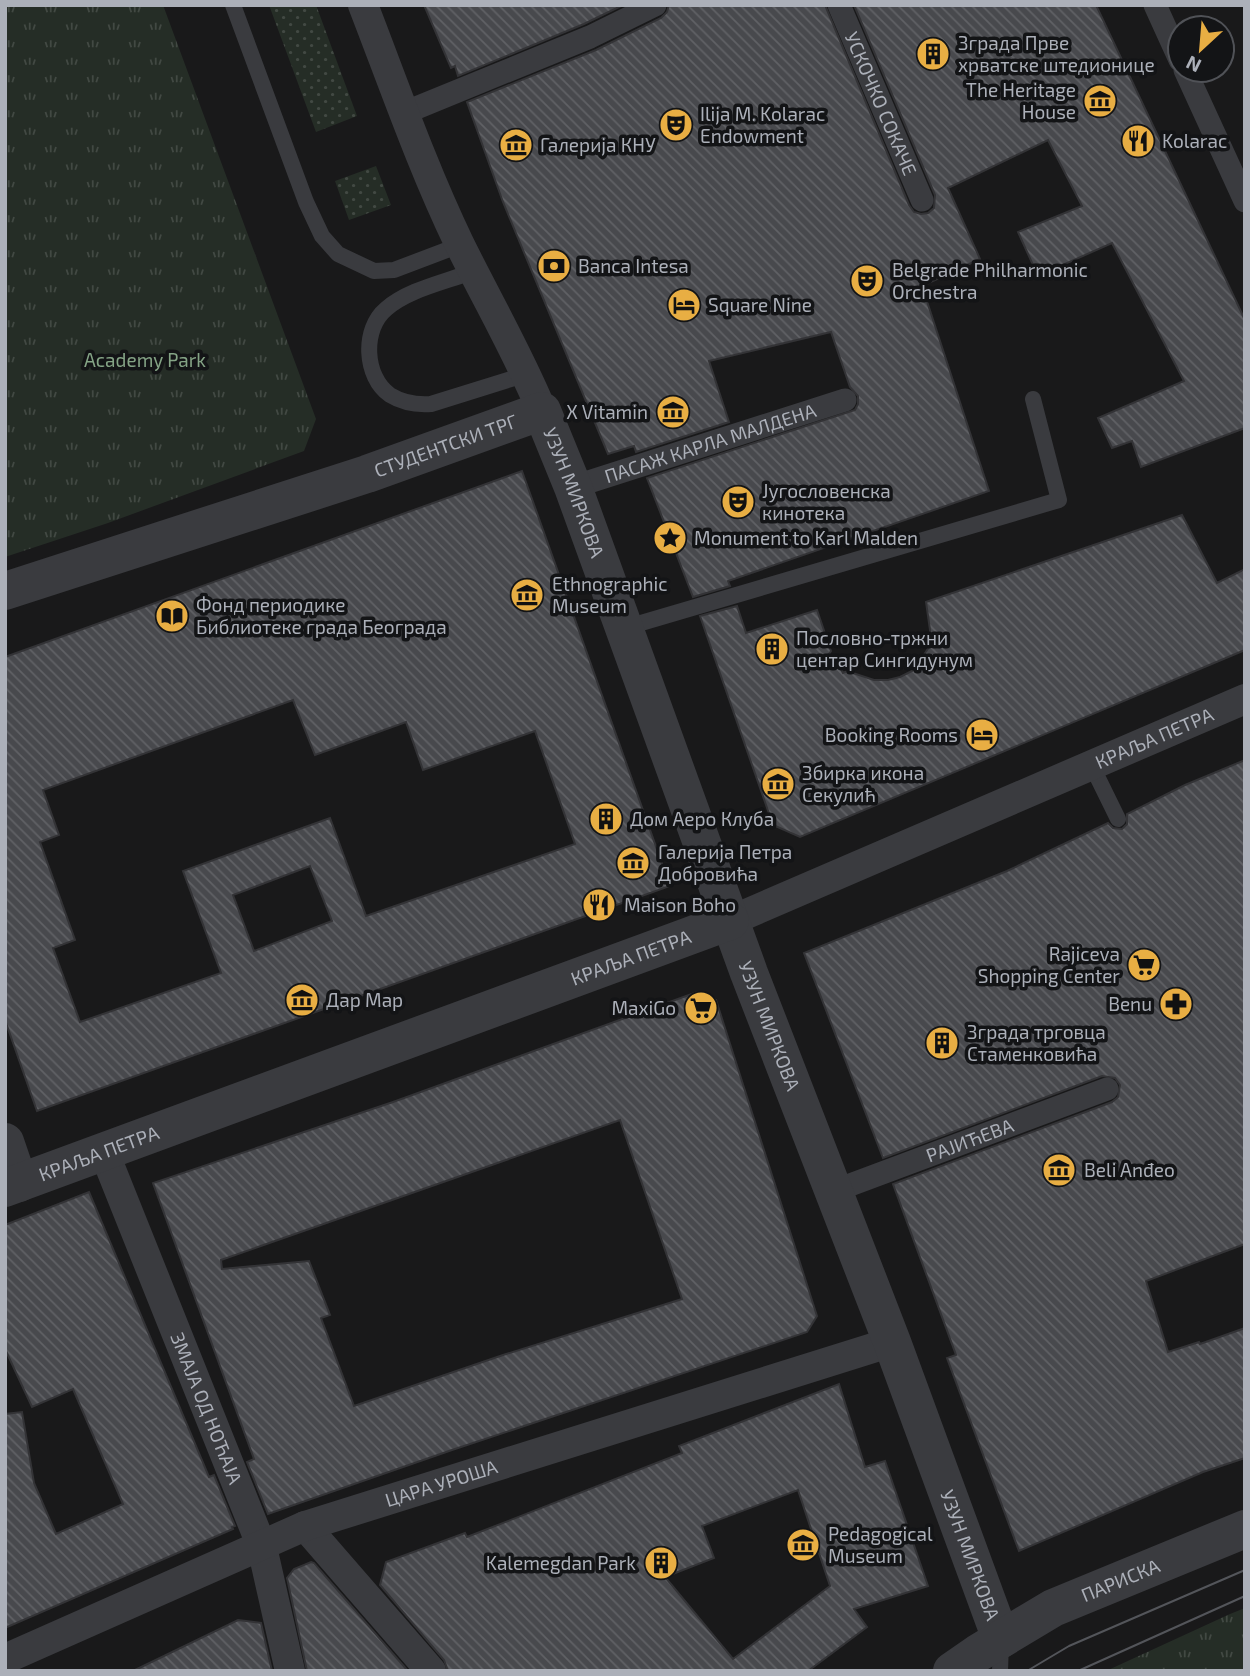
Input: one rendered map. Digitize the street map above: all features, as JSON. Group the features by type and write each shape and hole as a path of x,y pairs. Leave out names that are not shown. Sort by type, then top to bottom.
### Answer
{"street":[{"name":"СТУДЕНТСКИ ТРГ","path":"5,591 367,474 542,411 527,374 467,258 427,171 363,5"},
{"path":"404,113 590,37 655,5"},
{"name":"УСКОЧКО СОКАЧЕ","path":"839,5 922,200"},
{"path":"1155,5 1166,29"},
{"path":"1191,84 1245,201"},
{"name":"ПАСАЖ КАРЛА МАЛДЕНА","path":"573,487 845,400"},
{"name":"УЗУН МИРКОВА","path":"542,411 573,487 730,921 892,1342 1000,1655"},
{"name":"КРАЉА ПЕТРА","path":"12,1185 730,921 1245,699"},
{"name":"РАЈИЋЕВА","path":"834,1191 1107,1089"},
{"path":"5,1142 12,1185"},
{"name":"ЗМАЈА ОД НОЋАЈА","path":"104,1152 262,1547 290,1671"},
{"name":"ЦАРА УРОША","path":"5,1659 305,1526 892,1342"},
{"path":"305,1526 431,1671"},
{"name":"ПАРИСКА","path":"952,1671 1000,1655 1053,1608 1245,1529"}],"lane":[{"path":"233,5 306,202 322,236 338,254 374,271 467,258"},
{"path":"467,258 385,309 374,323 369,342 372,369 379,383 401,401 416,405 431,404 527,374"},
{"path":"624,628 1059,500 1033,400"},
{"path":"1091,764 1118,819"}],"green space":[{"name":"Academy Park","path":"5,5 163,5 316,419 304,451 108,523 5,557"},
{"path":"269,5 316,5 357,116 316,132"},
{"path":"376,166 391,205 349,220 335,181"},
{"path":"1245,1608 1245,1671 1106,1671 1230,1614"}],"building":[{"path":"424,5 623,5 458,76 455,66 451,68"},
{"path":"669,5 825,5 909,205 914,212 921,214 934,208 935,195 854,5 1096,5 1245,320 1245,428 1141,467 1132,441 1112,448 1098,418 1184,381 1112,243 1038,276 1018,232 1082,206 1048,140 948,188 980,259 922,286 989,491 728,581 730,586 693,597 647,478 855,410 858,396 850,387 831,332 709,361 729,422 636,452 634,446 608,454 503,202 467,102 596,50 661,18"},
{"path":"522,471 670,886 37,1111 5,1020 5,657","holes":["293,700 315,755 406,722 423,770 535,731 575,844 366,916 330,818 183,871 221,973 80,1022 53,948 75,940 40,842 59,835 43,790","310,866 332,921 254,951 233,895"]},
{"path":"1182,515 1217,583 1245,569 1245,650 800,837 773,825 700,616 737,606 746,633 817,610 831,651 824,662 841,669 843,673 847,671 874,680 888,680 914,670 929,647 930,630 926,602"},
{"path":"1245,760 1245,1244 1146,1281 1168,1352 1245,1328 1245,1458 1203,1472 1019,1551 947,1358 956,1355 893,1184 1112,1102 1118,1097 1120,1085 1115,1078 1102,1076 883,1158 804,953 1007,871 1108,823 1113,828 1122,829 1127,824 1127,814 1185,785"},
{"path":"697,992 716,1000 817,1316 807,1332 268,1514 247,1462 254,1459 153,1183 393,1102","holes":["620,1120 682,1299 503,1355 354,1406 321,1318 330,1315 309,1261 222,1269 221,1260"]},
{"path":"89,1192 209,1477 214,1475 235,1526 5,1628 5,1414 22,1412 34,1483 56,1534 123,1504 73,1389 32,1407 5,1349 5,1225"},
{"path":"839,1384 865,1467 885,1461 928,1586 854,1609 867,1627 808,1671 448,1671 444,1660 380,1585 386,1562 465,1533 467,1537 682,1453 679,1446","holes":["798,1490 830,1586 733,1659 665,1577 714,1558 702,1526"]},
{"path":"311,1562 408,1671 307,1671 287,1578 294,1569"},
{"path":"238,1620 261,1623 272,1671 133,1671"}],"tram line":[{"path":"1027,1671 1069,1646 1245,1570"},
{"path":"1078,1671 1245,1596"}],"place":[{"name":"Зграда Прве хрватске штедионице","path":"933,54"},
{"name":"The Heritage House","path":"1100,101"},
{"name":"Ilija M. Kolarac Endowment","path":"676,125"},
{"name":"Kolarac","path":"1138,141"},
{"name":"Галерија КНУ","path":"516,145"},
{"name":"Banca Intesa","path":"554,266"},
{"name":"Belgrade Philharmonic Orchestra","path":"867,281"},
{"name":"Square Nine","path":"684,305"},
{"name":"X Vitamin","path":"673,412"},
{"name":"Југословенска кинотека","path":"738,502"},
{"name":"Monument to Karl Malden","path":"670,538"},
{"name":"Ethnographic Museum","path":"527,595"},
{"name":"Фонд периодике Библиотеке града Београда","path":"172,616"},
{"name":"Пословно-тржни центар Сингидунум","path":"772,649"},
{"name":"Booking Rooms","path":"982,735"},
{"name":"Збирка икона Секулић","path":"778,784"},
{"name":"Дом Аеро Клуба","path":"606,819"},
{"name":"Галерија Петра Добровића","path":"633,863"},
{"name":"Maison Boho","path":"599,905"},
{"name":"Rajiceva Shopping Center","path":"1144,965"},
{"name":"Дар Мар","path":"302,1000"},
{"name":"Benu","path":"1176,1004"},
{"name":"MaxiGo","path":"701,1008"},
{"name":"Зграда трговца Стаменковића","path":"942,1043"},
{"name":"Beli Anđeo","path":"1059,1170"},
{"name":"Pedagogical Museum","path":"803,1545"},
{"name":"Kalemegdan Park","path":"661,1563"}]}
